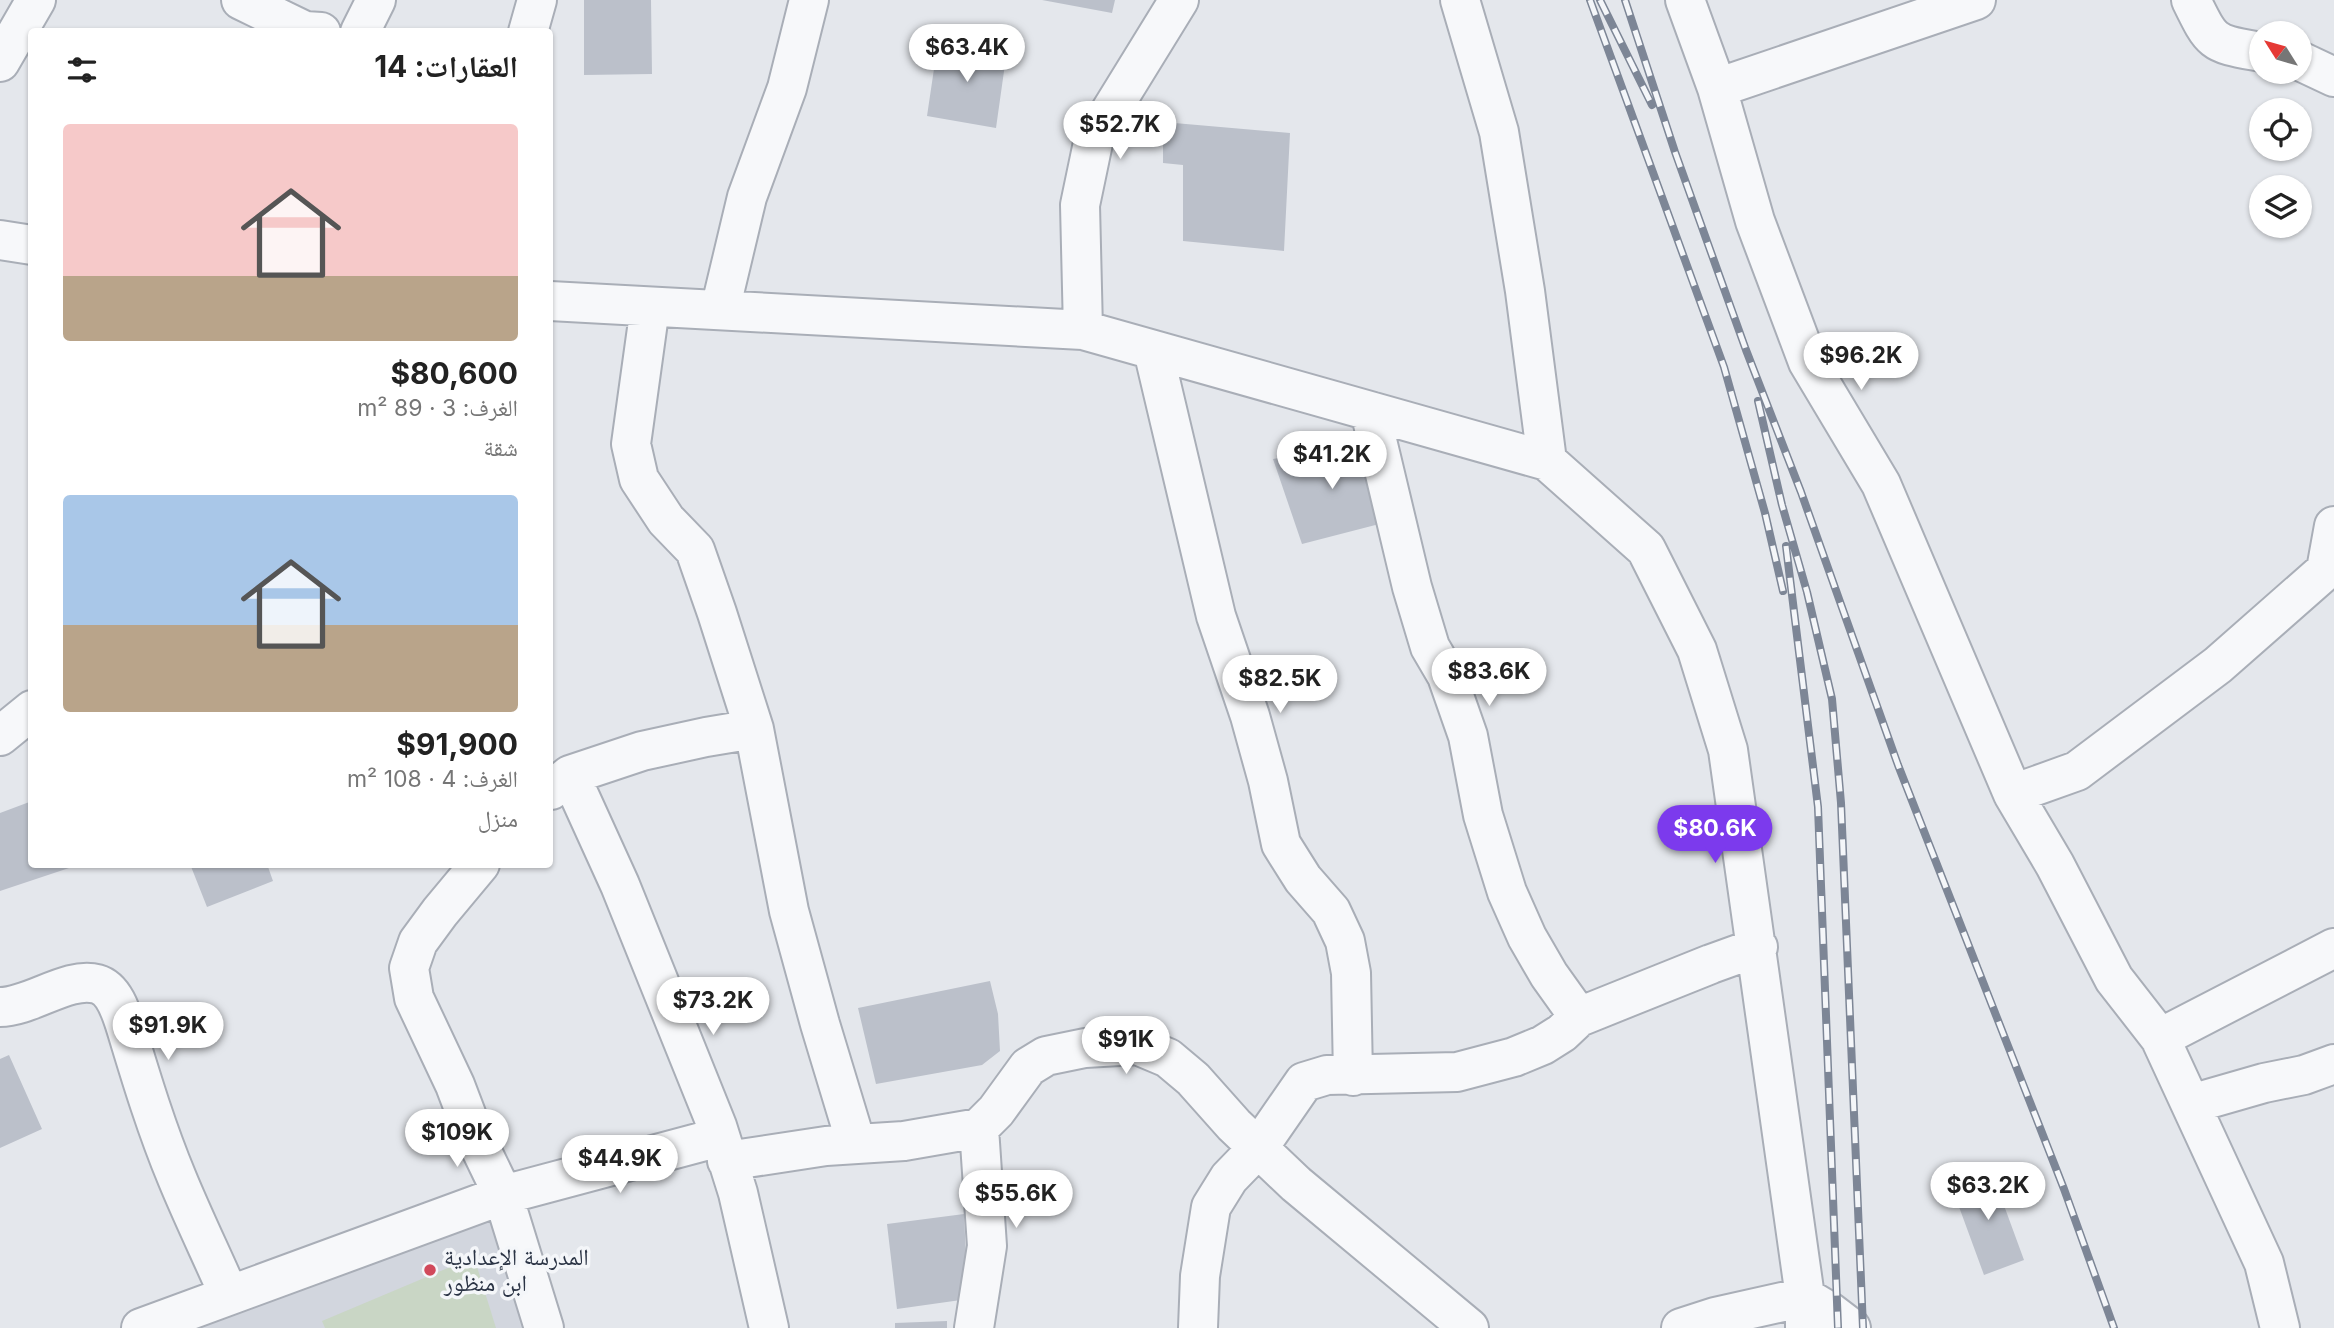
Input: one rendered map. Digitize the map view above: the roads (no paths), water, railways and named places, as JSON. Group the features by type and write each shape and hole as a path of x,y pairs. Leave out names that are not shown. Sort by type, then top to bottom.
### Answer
{"street":[{"path":"0,62 36,0"},
{"path":"242,0 301,28"},
{"path":"362,28 376,0"},
{"path":"529,28 537,0"},
{"path":"720,310 747,197 787,88 809,0"},
{"path":"1083,330 1080,205 1094,138 1179,0"},
{"path":"1460,0 1499,132 1525,291 1547,461"},
{"path":"1685,0 1717,88 1755,221 1808,362 1881,484 2013,793 2055,865 2114,979 2160,1038 2264,1263 2280,1328"},
{"path":"1717,88 1976,0"},
{"path":"2191,0 2206,31 2218,43 2249,49"},
{"path":"2312,66 2334,76"},
{"path":"0,240 28,244"},
{"path":"553,301 1083,330 1547,461 1646,549 1697,650 1728,750 1758,947 1805,1313"},
{"path":"650,307 631,444 639,479 666,520 695,551 754,729 789,911 856,1143"},
{"path":"1153,350 1216,616 1268,781 1281,844 1303,879 1331,911 1346,941 1351,973 1353,1076"},
{"path":"1370,411 1412,587 1430,647 1447,676 1468,736 1483,815 1507,892 1527,937 1549,975 1579,1017"},
{"path":"2013,793 2077,771 2330,582 2334,526"},
{"path":"0,736 28,713"},
{"path":"754,729 642,751 560,783 620,885 724,1149 769,1328"},
{"path":"477,868 418,942 409,968 414,998 503,1195 544,1328"},
{"path":"1198,1328 1199,1276 1211,1207 1229,1178 1259,1147 1304,1082 1327,1075 1457,1072 1514,1057 1543,1045 1562,1033 1579,1017 1758,947"},
{"path":"2160,1038 2334,948"},
{"path":"0,1007 25,1003 82,982 99,984 112,993 177,1178 229,1295"},
{"path":"141,1328 503,1195 724,1149 904,1141 979,1128 996,1111 1028,1067 1046,1056 1085,1048 1137,1045 1168,1058 1296,1184 1469,1328"},
{"path":"2191,1104 2264,1083 2304,1075 2334,1064"},
{"path":"974,1328 987,1246 979,1128"},
{"path":"1681,1328 1715,1317 1830,1312 1851,1328"}],"railway":[{"path":"1590,0 1724,367 1765,513 1783,591"},
{"path":"1600,0 1652,105"},
{"path":"1625,0 1675,152 1746,350 1801,492 1898,765 2064,1189 2114,1328"},
{"path":"1758,401 1832,699 1841,803 1863,1328"},
{"path":"1786,546 1818,807 1838,1328"}],"place":[{"name":"المدرسة الإعدادية ابن منظور","path":"430,1270"}]}
